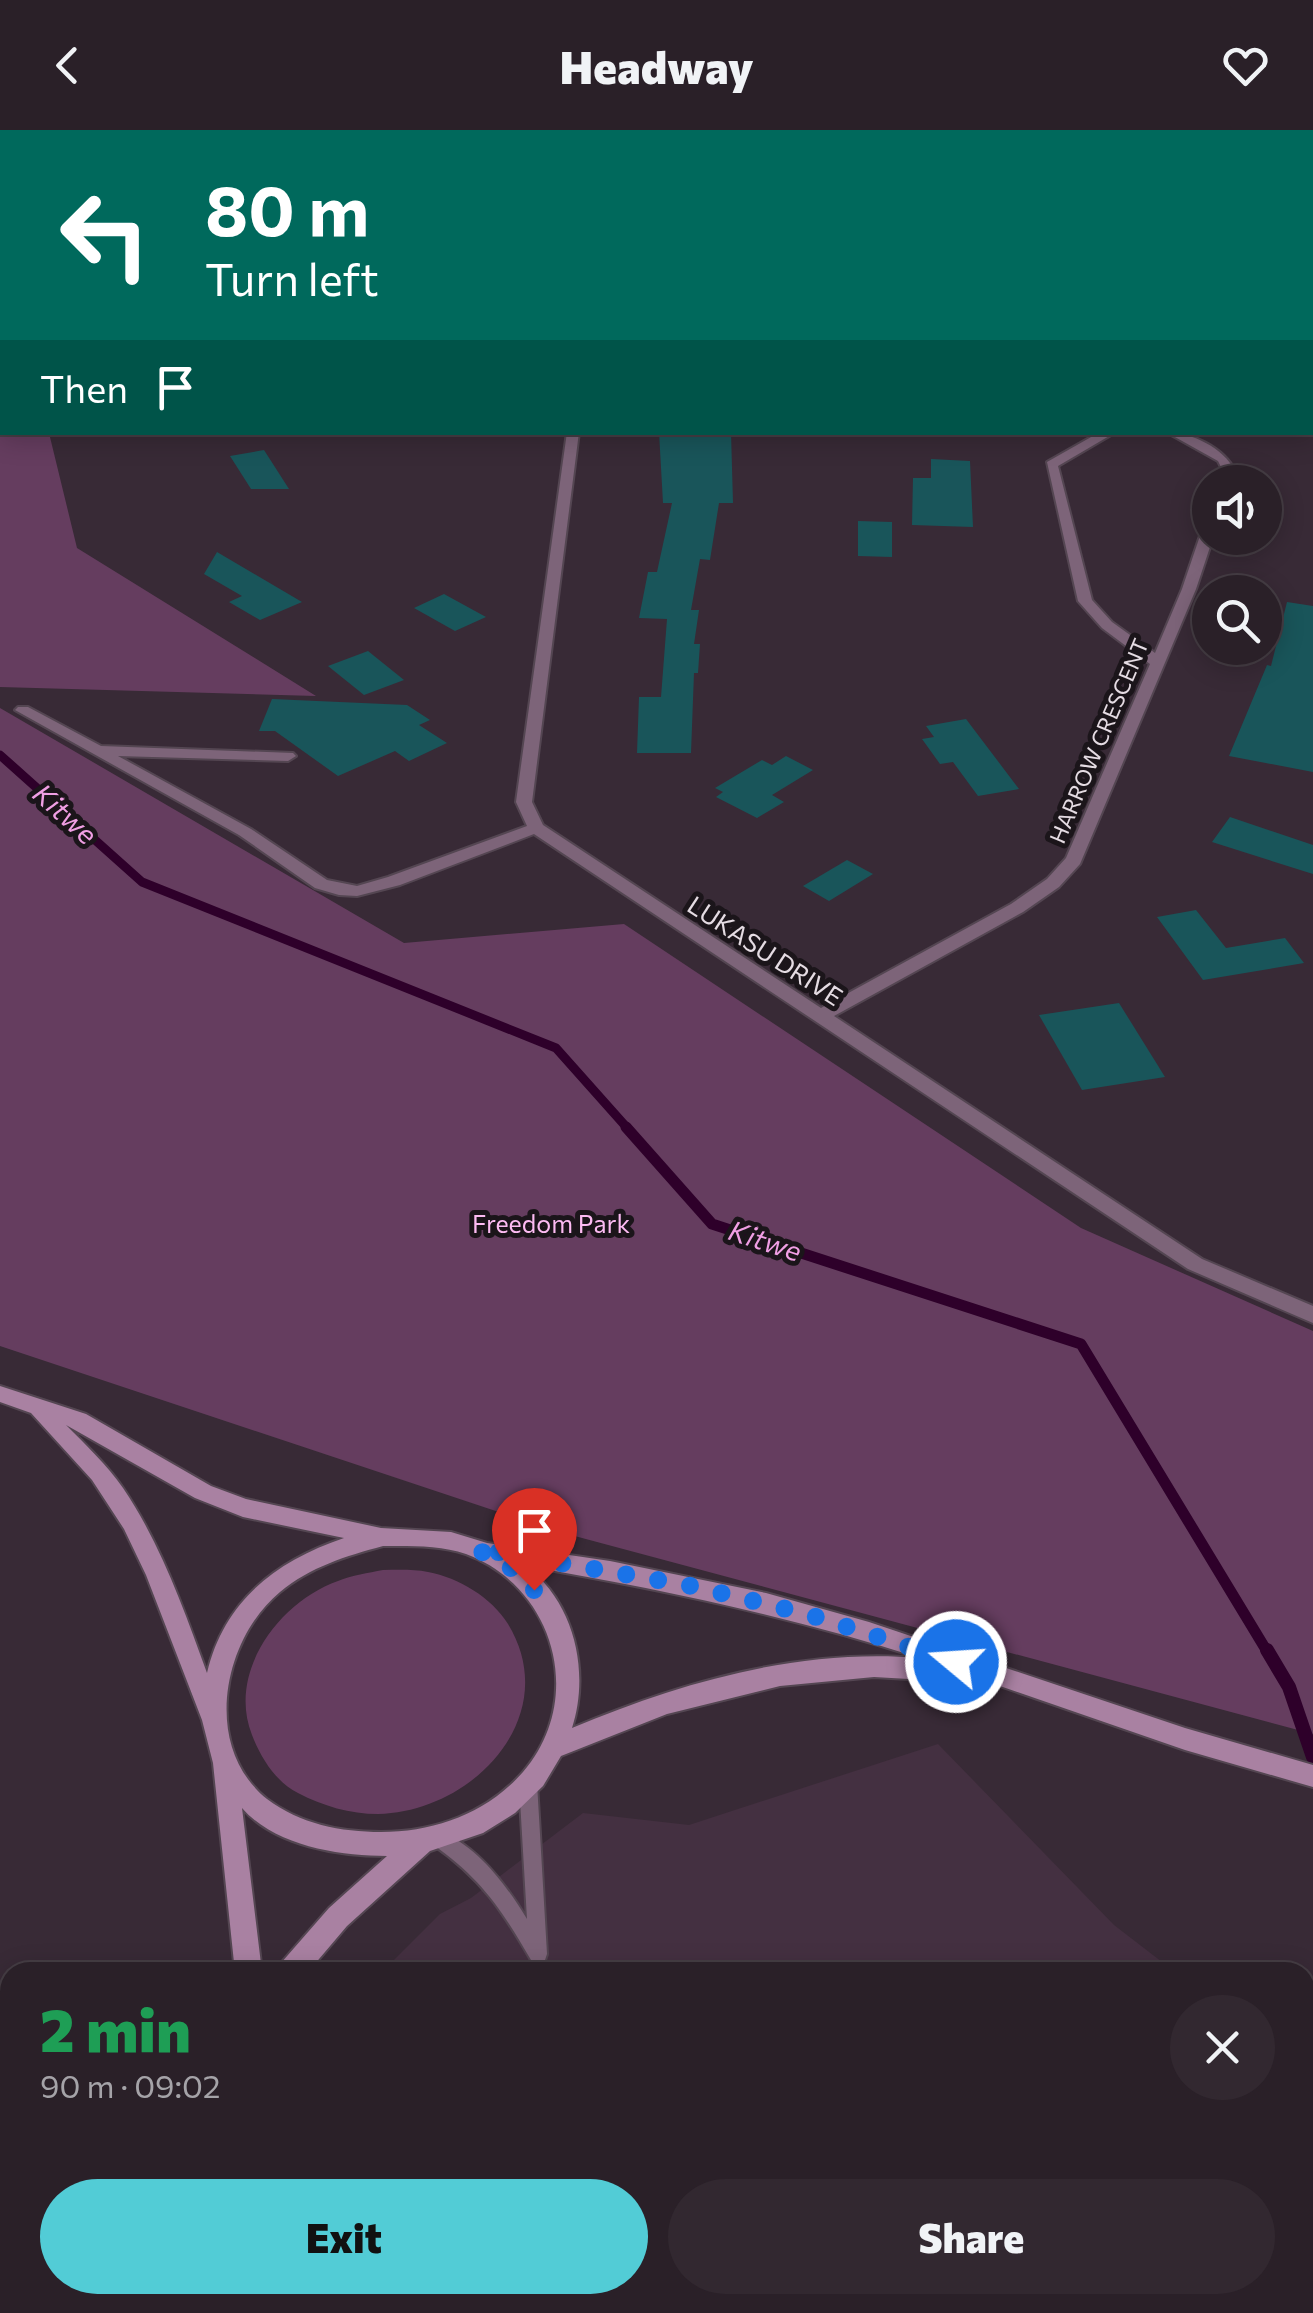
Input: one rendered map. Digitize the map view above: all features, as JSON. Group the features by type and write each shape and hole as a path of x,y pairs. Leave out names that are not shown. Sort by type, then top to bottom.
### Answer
{"main road":[{"path":"0,1394 78,1420 203,1492 242,1508 384,1537 431,1537 712,1590 807,1614 1230,1755 1313,1776"},
{"path":"39,1408 66,1442 100,1473 162,1583 224,1760 247,1962"},
{"path":"212,1719 215,1676 230,1634 258,1598 294,1568 338,1548 384,1537"},
{"path":"224,1760 247,1795 281,1823 324,1841 372,1848 430,1840 487,1815 528,1783 554,1747 570,1698 568,1650 550,1607 518,1572 475,1548"},
{"path":"554,1747 692,1692 781,1673 866,1666 993,1674"},
{"path":"299,1962 338,1916 430,1840"}],"street":[{"path":"23,710 246,832 322,884 338,890 357,891 394,881 536,828 524,802 573,435"},
{"path":"1105,435 1051,465 1085,600 1107,625 1156,661"},
{"path":"1178,435 1224,459 1226,465"},
{"name":"HARROW CRESCENT","path":"819,1017 1017,908 1053,883 1074,860 1201,555"},
{"path":"93,751 288,756"},
{"name":"LUKASU DRIVE","path":"536,828 1196,1264 1313,1315"}],"lane":[{"path":"430,1840 471,1859 498,1887 538,1954 528,1783"}],"shaded area":[{"path":"938,1744 1114,1925 1162,1962 392,1962 440,1914 471,1898 583,1813 689,1825"}],"green space":[{"path":"0,435 49,435 77,548 316,696 0,687"},
{"name":"Freedom Park","path":"0,708 404,943 624,924 1081,1228 1313,1331 1313,1734 556,1531 0,1346"},
{"path":"383,1570 440,1575 483,1597 508,1624 522,1658 525,1692 517,1724 500,1753 476,1777 446,1796 413,1809 368,1814 317,1802 276,1776 252,1735 246,1711 247,1687 264,1642 296,1605 338,1581"}],"building":[{"path":"659,435 731,435 733,503 719,503 710,560 700,559 691,610 699,610 694,644 700,644 698,673 694,673 691,753 637,753 639,697 661,697 667,619 639,618 648,572 657,572 672,503 663,503"},
{"path":"264,450 289,489 251,489 230,456"},
{"path":"931,459 970,461 973,527 912,525 913,478 931,478"},
{"path":"858,521 892,522 892,557 858,556"},
{"path":"217,552 302,602 260,620 229,602 242,596 204,574"},
{"path":"444,594 486,617 455,631 414,608"},
{"path":"1287,602 1313,606 1313,772 1229,756 1267,665 1282,665 1282,622"},
{"path":"368,651 404,680 364,695 328,666"},
{"path":"272,699 407,705 430,720 419,725 447,743 409,761 395,751 338,776 275,731 259,731"},
{"path":"966,719 1019,789 978,796 953,762 940,764 922,739 934,737 926,726"},
{"path":"786,756 813,770 772,795 784,802 757,818 716,797 723,792 715,788 762,760 772,765"},
{"path":"1230,817 1313,845 1313,874 1212,842"},
{"path":"847,860 873,874 829,901 803,886"},
{"path":"1196,910 1226,948 1285,938 1304,963 1203,980 1157,917"},
{"path":"1119,1003 1165,1077 1082,1090 1039,1015"}],"waterway":[{"name":"Kitwe","path":"0,755 142,882 556,1048 629,1130"},
{"name":"Kitwe","path":"626,1127 712,1224 1081,1344 1268,1653"},
{"name":"Kitwe","path":"1267,1650 1289,1687 1313,1757"}],"route":[{"path":"534,1590 518,1572 475,1548 692,1586 807,1614 956,1662"}]}
